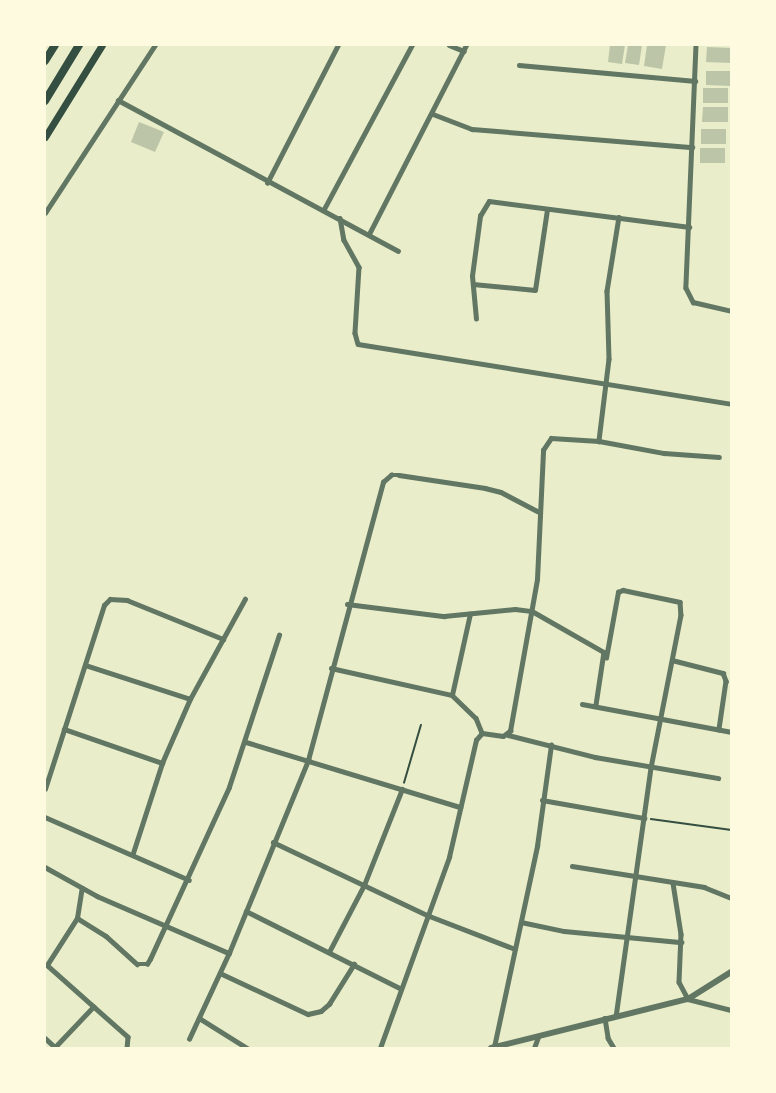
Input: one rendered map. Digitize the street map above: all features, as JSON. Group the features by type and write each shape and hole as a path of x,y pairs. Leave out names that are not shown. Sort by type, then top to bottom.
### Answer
{"highway":[{"path":"45,60 55,45"},
{"path":"45,101 79,45"}],"main road":[{"path":"45,137 102,45"}],"street":[{"path":"45,213 155,45"},
{"path":"267,183 338,45"},
{"path":"324,209 412,45"},
{"path":"449,45 464,51"},
{"path":"369,234 433,114 466,45"},
{"path":"696,45 687,297 693,302 731,310"},
{"path":"519,64 695,81"},
{"path":"118,100 267,183 324,209 399,251"},
{"path":"433,114 472,129 692,147"},
{"path":"476,319 473,284 483,207 497,201 547,210 689,227"},
{"path":"473,284 535,290 547,210"},
{"path":"599,441 608,382 607,291 619,217"},
{"path":"340,218 344,240 359,267 354,333 358,344 608,382 731,404"},
{"path":"508,735 530,633 531,611 537,579 537,511 546,442 559,437 599,441 664,453 719,457"},
{"path":"189,1039 229,953 308,760 347,603 379,490 391,475 501,492 537,511"},
{"path":"596,705 616,597 623,590 680,602 672,660 651,768 629,938 616,1016"},
{"path":"45,789 104,605 110,599 127,600 223,639"},
{"path":"133,853 162,763 190,699 245,599"},
{"path":"347,603 410,614 470,614 515,609 531,611 550,625 599,648 606,658"},
{"path":"452,695 470,614"},
{"path":"77,918 142,965 150,959 189,880 246,742 279,635"},
{"path":"672,660 723,673 726,681 719,729"},
{"path":"85,665 190,699"},
{"path":"331,668 452,695 476,718 482,733"},
{"path":"582,704 731,732"},
{"path":"64,729 162,763"},
{"path":"482,733 508,735 651,768 718,778"},
{"path":"380,1048 449,857 476,740 482,733"},
{"path":"246,742 460,807"},
{"path":"551,745 521,922 492,1048 688,999 731,972"},
{"path":"329,952 364,885 402,789"},
{"path":"542,801 644,818"},
{"path":"45,817 133,853 189,880"},
{"path":"273,842 427,915 515,949"},
{"path":"572,866 714,890 731,898"},
{"path":"45,877 48,869 82,888 169,924 229,953"},
{"path":"673,883 681,942 678,976 688,999"},
{"path":"82,888 77,918 46,966 128,1037 127,1048"},
{"path":"246,911 400,988"},
{"path":"521,922 629,938 681,942"},
{"path":"220,973 308,1014 321,1011 329,1004 354,964"},
{"path":"688,999 731,1010"},
{"path":"45,1038 55,1048 93,1007"},
{"path":"199,1018 247,1048"},
{"path":"605,1018 608,1038 614,1048"},
{"path":"534,1048 538,1038"}],"path":[{"path":"402,789 422,725"},
{"path":"644,818 731,830"}],"building":[{"path":"610,45 625,45 622,64 608,62"},
{"path":"628,45 642,45 639,65 625,63"},
{"path":"647,45 666,45 662,69 644,66"},
{"path":"707,47 731,48 731,63 706,62"},
{"path":"706,71 731,71 731,86 706,85"},
{"path":"703,88 728,88 728,103 703,103"},
{"path":"703,107 728,107 728,122 702,122"},
{"path":"139,122 164,132 155,152 131,142"},
{"path":"701,129 726,129 726,144 701,144"},
{"path":"700,148 725,148 725,163 700,163"}]}
